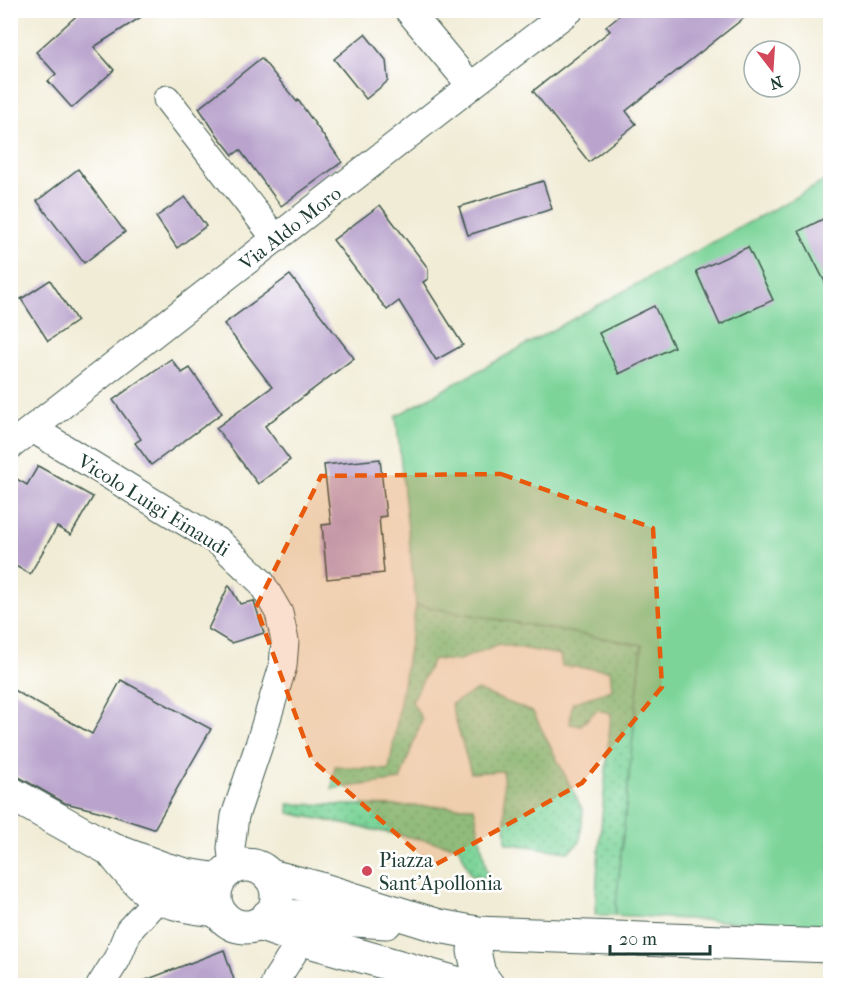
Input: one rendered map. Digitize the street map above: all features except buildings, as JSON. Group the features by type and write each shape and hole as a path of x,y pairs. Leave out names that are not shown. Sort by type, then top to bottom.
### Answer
{"street":[{"path":"408,10 471,86"},
{"name":"Via Aldo Moro","path":"10,446 570,10"},
{"path":"167,99 276,239"},
{"name":"Vicolo Luigi Einaudi","path":"33,429 220,543 261,582 279,613 285,641 283,666 235,816 231,848 216,891"},
{"path":"10,793 108,848 186,875 216,891 222,916 235,925 243,926 263,920 310,917 439,926 477,933 831,946"},
{"path":"108,848 147,890 159,897 216,891"},
{"path":"117,958 151,926 216,891 242,865 262,869 270,876 275,887 276,900 272,912 263,920"},
{"path":"100,986 117,958 129,930 159,897 186,875"},
{"path":"270,876 317,888 439,926"},
{"path":"263,920 302,939 467,986"},
{"path":"477,933 474,951 479,974 488,986"},
{"path":"274,986 302,939"}],"highlighted area":[{"path":"501,474 653,528 662,687 582,783 433,866 312,760 256,607 321,476"}],"green space":[{"path":"830,178 830,927 615,915 642,645 416,605 396,416"},
{"path":"416,605 642,645 615,915 595,915 611,713 597,710 580,726 570,724 572,703 612,690 610,670 562,666 560,655 499,644 457,661 433,659 412,702 422,719 400,780 332,789 335,766 389,770"},
{"path":"477,690 533,712 583,811 580,842 568,852 506,843 503,771 471,773 451,704"},
{"path":"288,804 474,807 488,877 471,876 459,847 289,813"}],"place":[{"name":"Piazza Sant'Apollonia","path":"367,871"}]}
